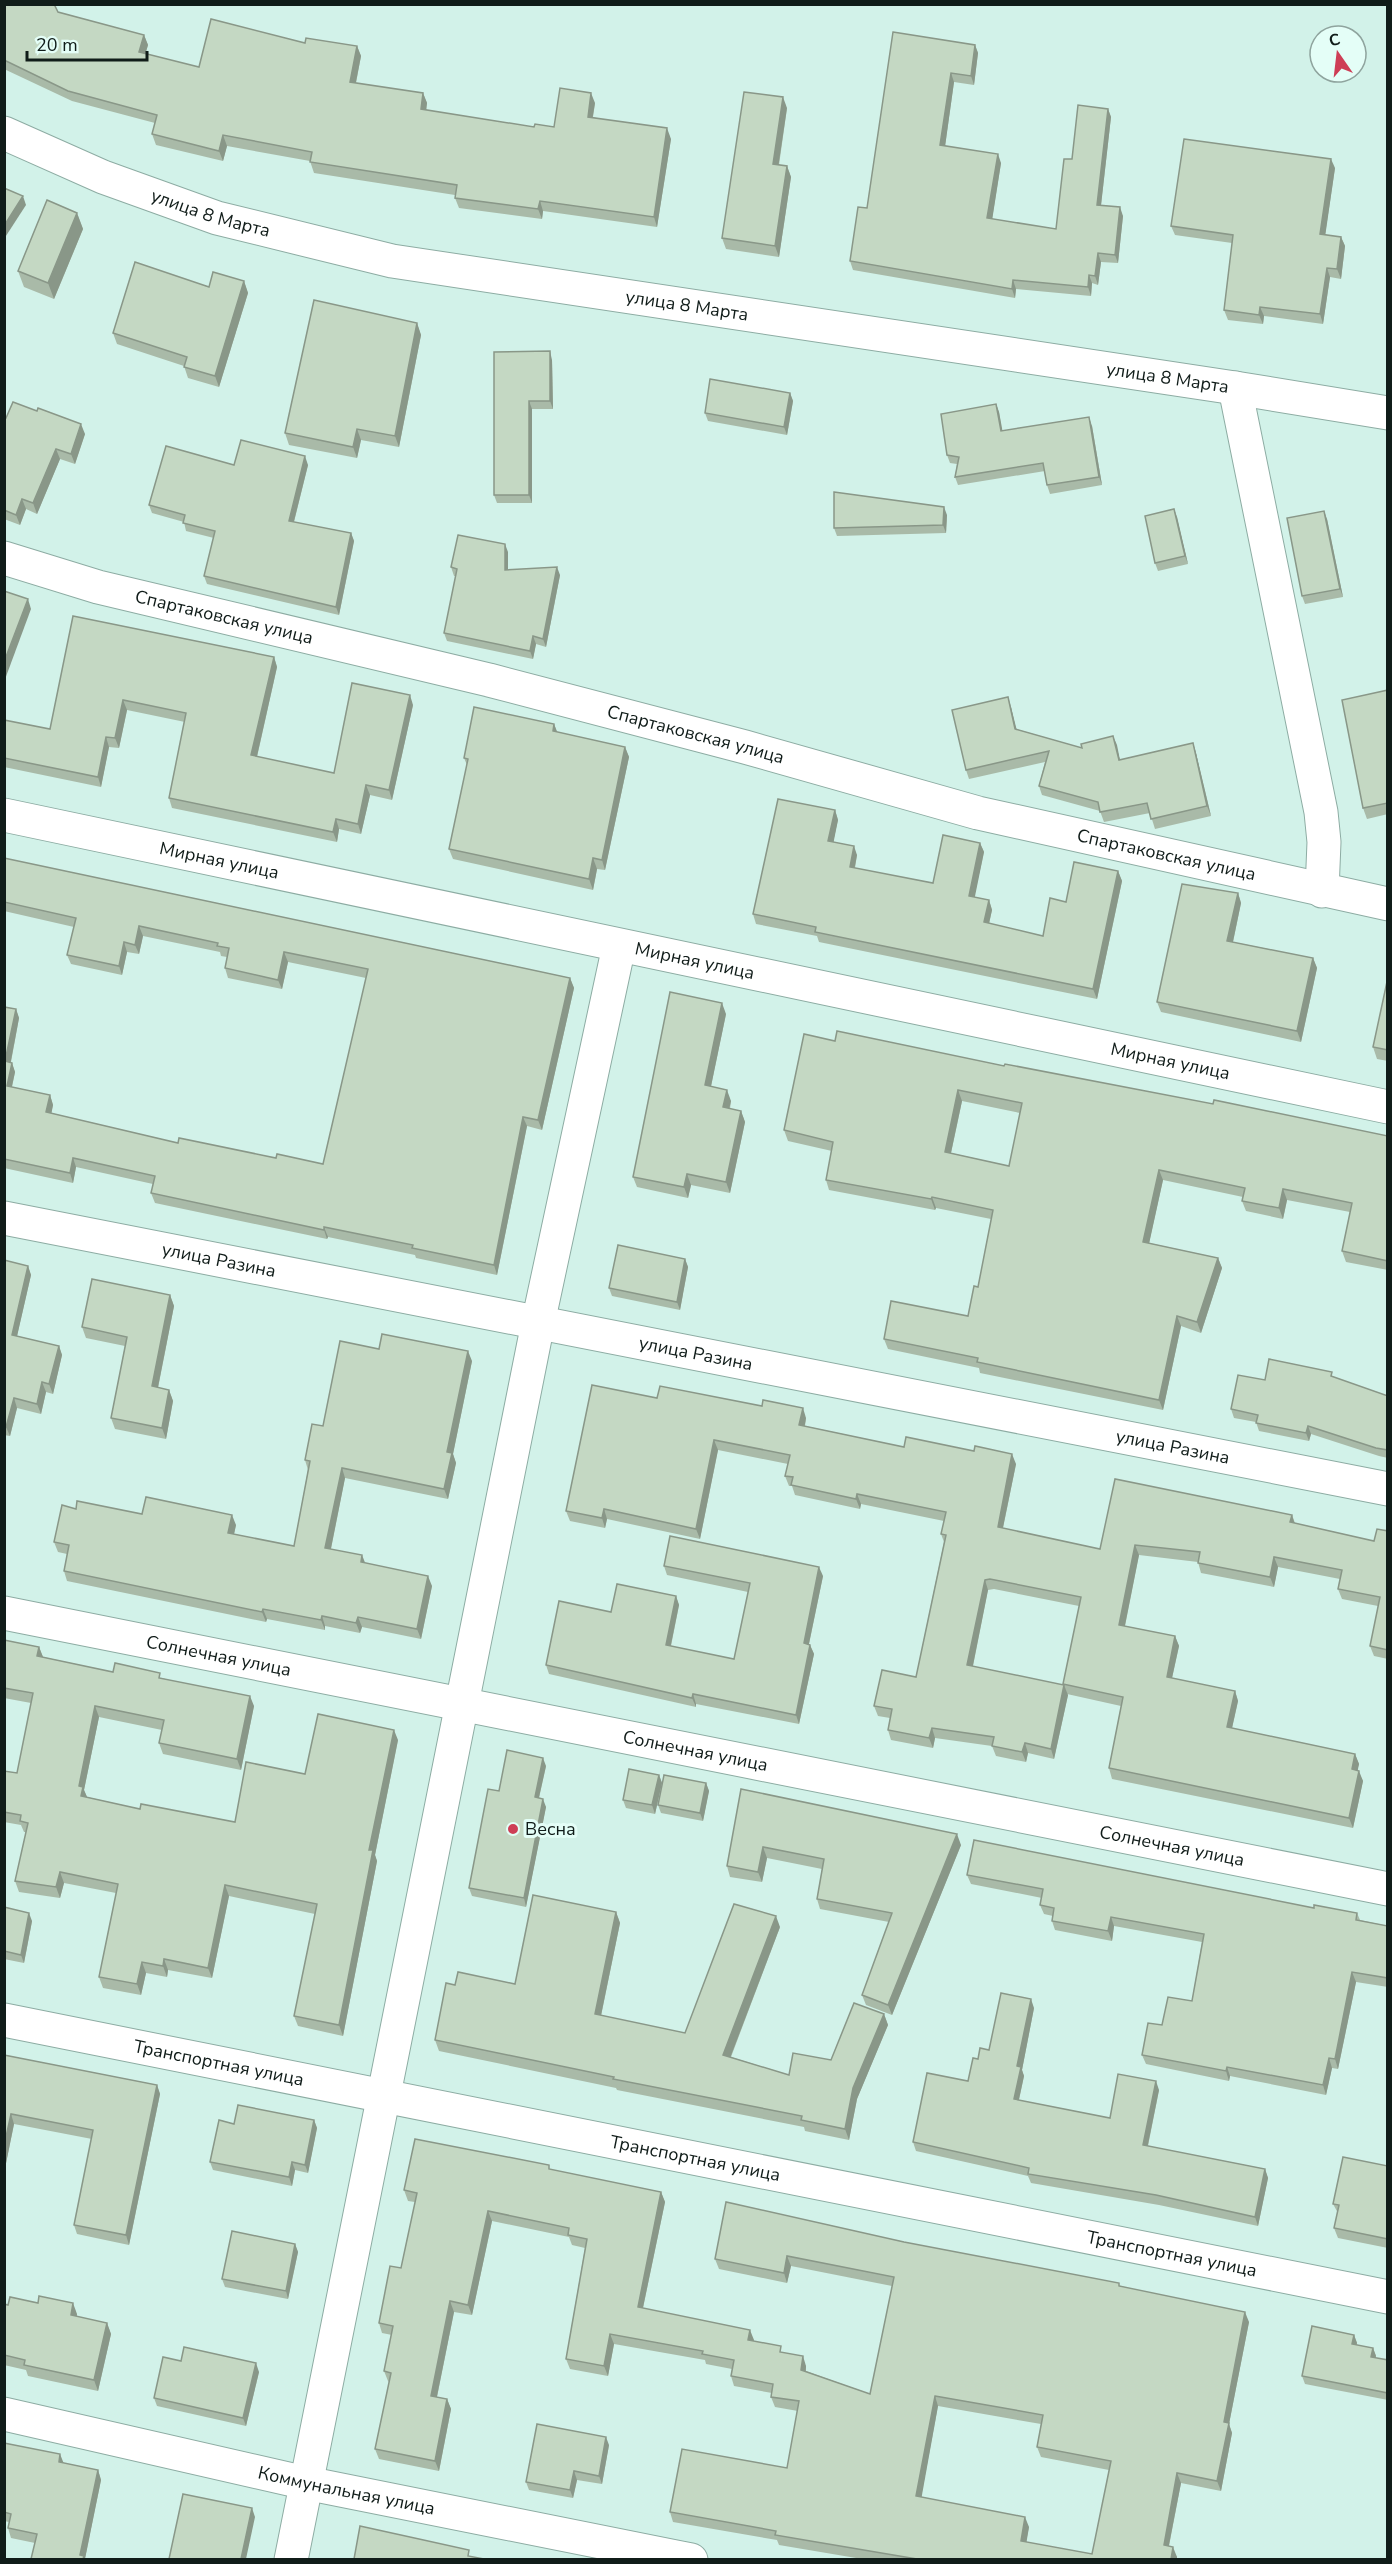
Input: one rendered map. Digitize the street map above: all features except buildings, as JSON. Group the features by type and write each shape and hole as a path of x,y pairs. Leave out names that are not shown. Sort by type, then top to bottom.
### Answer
{"street":[{"name":"улица 8 Марта","path":"4,133 103,177 217,218 392,261 1388,413"},
{"path":"1235,388 1321,812 1324,842 1322,891"},
{"name":"Спартаковская улица","path":"4,558 98,587 489,680 745,747 978,813 1388,904"},
{"name":"Мирная улица","path":"4,815 1388,1107"},
{"path":"291,2559 382,2094 538,1323 619,946"},
{"name":"улица Разина","path":"4,1218 1388,1490"},
{"name":"Солнечная улица","path":"4,1613 1388,1888"},
{"name":"Транспортная улица","path":"4,2020 1388,2297"},
{"name":"Коммунальная улица","path":"4,2414 306,2483 691,2559"}],"place":[{"name":"Весна","path":"513,1829"}]}
